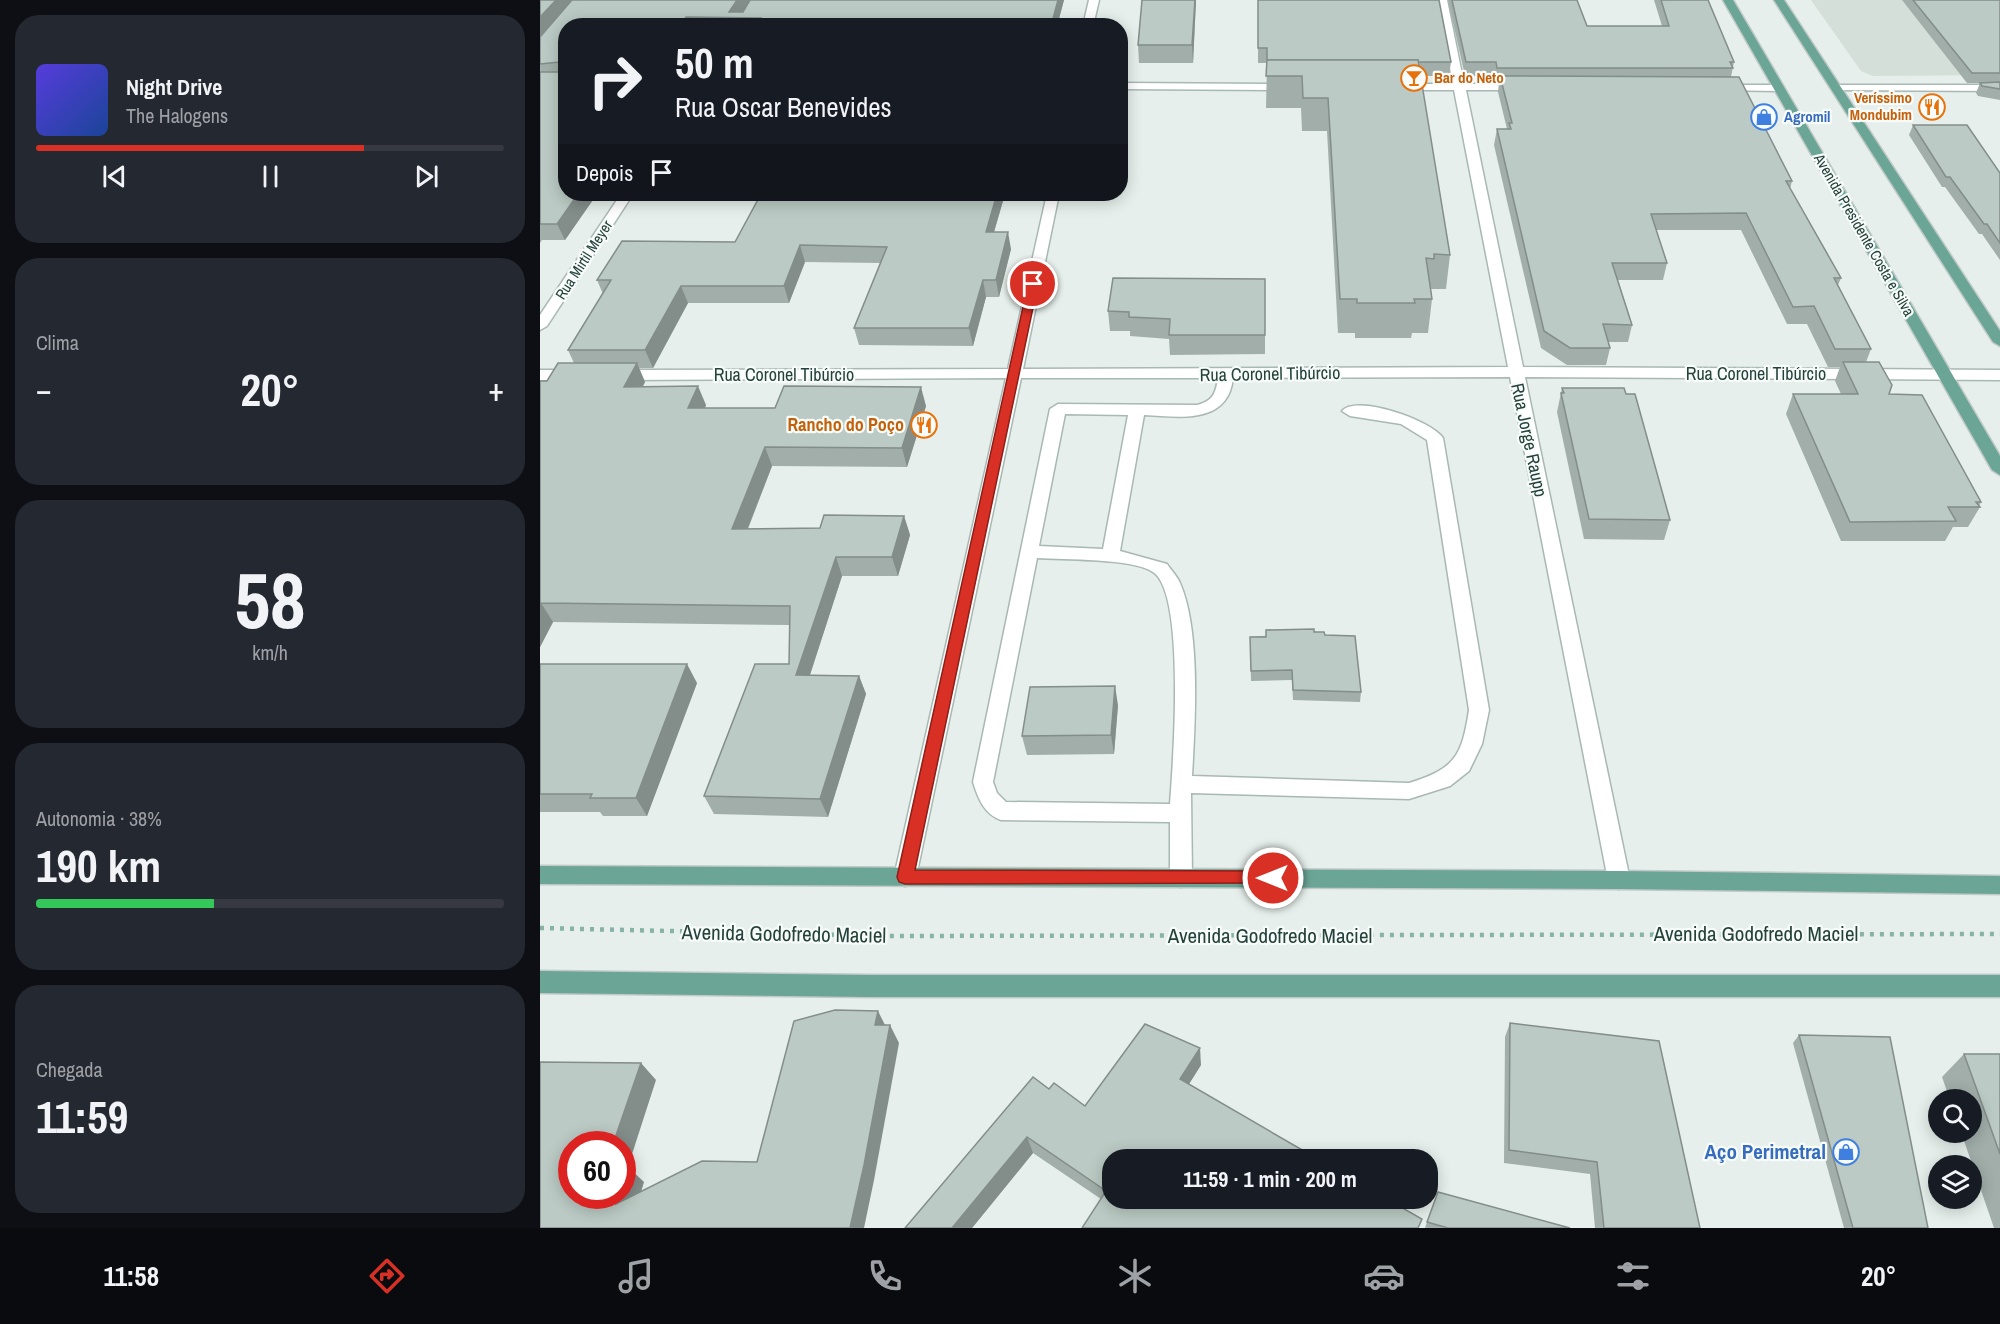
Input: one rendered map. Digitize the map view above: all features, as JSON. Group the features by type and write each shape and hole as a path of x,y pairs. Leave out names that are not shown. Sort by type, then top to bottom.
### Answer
{"main road":[{"name":"Avenida Presidente Costa e Silva","path":"1728,0 2000,470"},
{"path":"1779,0 2000,342"},
{"path":"540,875 1619,880 2000,885"},
{"path":"540,982 870,986 2000,986"}],"street":[{"path":"1090,18 1094,0"},
{"name":"Rua Jorge Raupp","path":"1442,0 1619,880"},
{"path":"1128,86 1308,87"},
{"path":"1390,87 1531,87"},
{"path":"1708,88 1777,88"},
{"path":"1837,88 2000,88"},
{"name":"Rua Mirtil Meyer","path":"540,326 622,201"},
{"path":"905,877 1051,201"},
{"name":"Rua Coronel Tibúrcio","path":"540,375 1226,375 1515,372 2000,375"},
{"path":"1180,813 1001,811 988,798 983,782 1059,409 1200,410 1214,405 1223,394 1226,375"},
{"path":"1110,557 1137,410"},
{"path":"1182,784 1409,791 1440,783 1457,771 1473,749 1479,710 1435,438 1427,429 1410,421 1350,411"},
{"path":"1030,552 1133,559 1158,567 1168,573 1178,599 1183,656 1181,878"}],"path":[{"name":"Avenida Godofredo Maciel","path":"540,928 885,936 2000,934"}],"shaded area":[{"path":"1811,0 2000,0 2000,75 1873,76 1861,71"}],"building":[{"path":"540,0 556,0 540,17"},
{"path":"572,0 737,0 729,12 743,12 750,0 1058,0 1053,18 558,18 558,62 540,64 540,37"},
{"path":"1142,0 1195,0 1192,45 1138,45"},
{"path":"1258,0 1439,0 1451,62 1267,60 1267,48 1258,48"},
{"path":"1452,0 1577,0 1587,26 1669,26 1661,0 1708,0 1734,62 1730,62 1733,68 1497,68 1496,62 1466,62"},
{"path":"1913,0 2000,0 2000,73 1972,73"},
{"path":"1267,60 1418,60 1450,255 1434,254 1434,259 1426,258 1432,299 1414,299 1415,303 1357,303 1357,299 1340,299 1328,98 1303,98 1302,76 1266,76"},
{"path":"540,72 558,72 558,201 573,201 557,224 540,224"},
{"path":"1500,76 1739,77 1792,181 1786,181 1841,278 1834,278 1871,349 1835,349 1814,306 1793,307 1746,213 1651,214 1667,263 1612,263 1632,325 1603,324 1610,348 1570,348 1544,331 1497,129 1511,129 1509,123 1512,123"},
{"path":"2000,82 2000,89 1982,86 1980,83"},
{"path":"1913,125 1967,125 2000,173 2000,243 1950,177 1946,177"},
{"path":"757,201 995,201 986,232 1008,232 996,280 983,280 969,328 854,328 887,247 800,245 784,286 681,286 645,350 568,350 611,280 597,280 622,241 735,242"},
{"path":"1113,278 1265,279 1265,335 1169,335 1170,319 1129,317 1129,312 1108,311"},
{"path":"1843,362 1879,362 1892,385 1889,394 1922,395 1981,502 1976,502 1980,507 1948,507 1956,521 1850,522 1793,394 1858,394"},
{"path":"558,363 637,363 624,387 698,386 688,408 775,408 784,386 921,387 902,448 765,447 732,529 820,528 824,515 904,516 892,557 836,557 796,675 859,676 820,799 704,796 755,664 789,664 790,606 541,603 540,605 540,381 547,381"},
{"path":"1562,388 1624,388 1626,394 1635,394 1670,520 1589,519 1561,393 1564,393"},
{"path":"1314,629 1314,632 1324,632 1325,635 1355,636 1361,692 1293,690 1292,670 1251,671 1250,637 1266,637 1266,630"},
{"path":"540,664 687,664 636,798 590,798 592,794 540,794"},
{"path":"1115,686 1111,735 1022,736 1030,687"},
{"path":"835,1010 878,1011 875,1025 890,1025 850,1228 540,1228 540,1062 641,1063 617,1131 558,1131 558,1209 636,1209 636,1194 702,1161 757,1162 794,1021"},
{"path":"1510,1023 1659,1041 1700,1228 1604,1228 1597,1162 1509,1150"},
{"path":"1145,1024 1200,1048 1180,1079 1301,1149 1102,1149 1102,1188 1027,1137 952,1228 905,1228 1033,1077 1049,1089 1054,1083 1085,1106"},
{"path":"1799,1035 1890,1037 1928,1228 1853,1228"},
{"path":"1964,1054 2000,1054 2000,1154 1982,1104 1982,1089 1977,1089"},
{"path":"1438,1192 1570,1228 1448,1228 1427,1222 1432,1209 1438,1209"},
{"path":"1102,1197 1102,1209 1404,1209 1422,1219 1418,1228 1082,1228"}],"place":[{"name":"Bar do Neto","path":"1414,78"},
{"name":"Veríssimo Mondubim","path":"1932,107"},
{"name":"Agromil","path":"1764,117"},
{"name":"Rancho do Poço","path":"924,425"},
{"name":"Aço Perimetral","path":"1846,1152"}],"route":[{"path":"1033,284 905,877 1273,878"}]}
